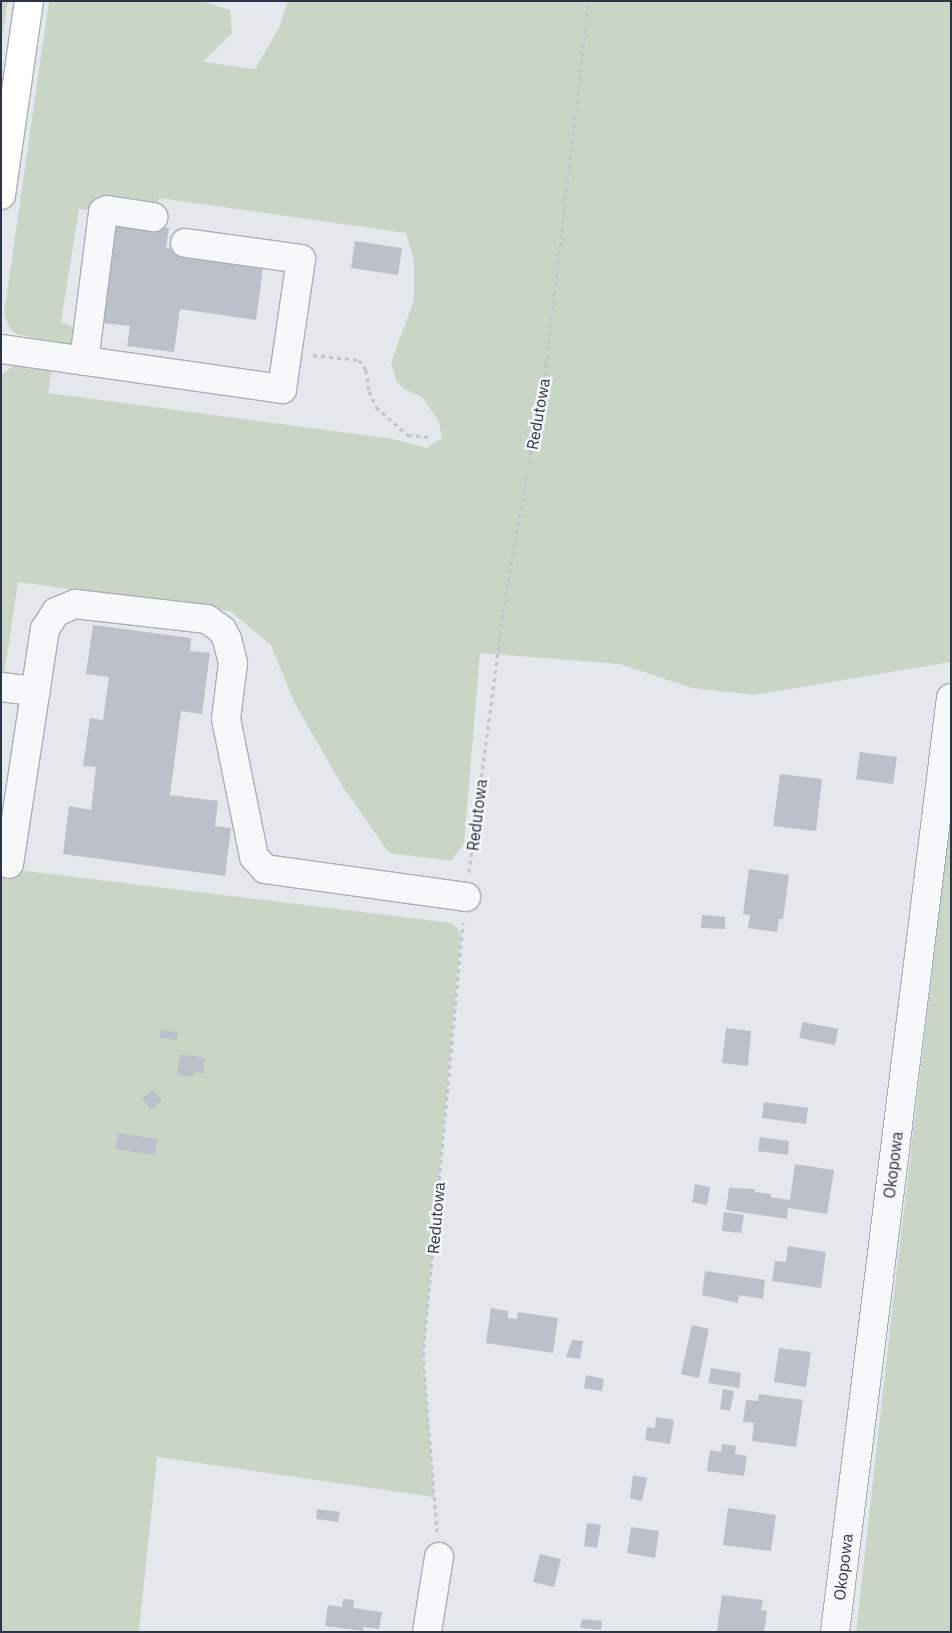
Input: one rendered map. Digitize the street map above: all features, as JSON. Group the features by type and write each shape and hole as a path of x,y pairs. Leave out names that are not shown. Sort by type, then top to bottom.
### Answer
{"main road":[{"path":"1,195 29,1"}],"street":[{"path":"84,360 103,212 107,210 152,217"},
{"path":"1,349 282,389 300,259 185,243"},
{"path":"10,864 45,629 53,616 65,606 75,604 207,620 222,630 230,649 232,677 226,719 258,864 273,872 466,897"},
{"path":"1,686 36,691"},
{"name":"Okopowa","path":"835,1632 951,698"},
{"path":"428,1632 439,1557"}],"path":[{"name":"Redutowa","path":"439,1557 423,1355 466,897 503,612 546,366 589,1"},
{"path":"287,352 358,360 366,370 369,391 376,407 408,435 432,437"}],"green space":[{"path":"1,1 8,1 1,44"},
{"path":"49,1 201,1 230,10 232,33 203,62 255,69 279,28 288,1 951,1 951,662 754,695 693,688 619,664 480,653 464,844 451,861 389,853 343,787 295,704 271,645 230,611 18,582 4,675 1,675 1,375 16,364 52,365 48,393 393,439 427,448 442,438 439,422 422,397 404,389 396,380 391,363 414,300 414,261 406,233 159,198 158,207 93,204 89,210 79,209 61,322 76,328 73,344 54,346 50,341 16,334 10,329 4,314"},
{"path":"951,815 951,1632 856,1632 893,1302"},
{"path":"1,868 452,923 461,933 423,1355 434,1497 157,1457 139,1632 1,1632"}],"building":[{"path":"110,222 169,228 166,248 264,261 256,320 180,309 174,352 127,346 130,326 94,322"},
{"path":"355,241 402,248 398,275 351,268"},
{"path":"93,625 191,638 190,651 210,653 202,714 181,711 170,795 218,801 215,826 231,828 225,876 63,854 69,806 91,810 96,767 83,766 90,718 103,720 109,677 86,674"},
{"path":"860,752 897,757 893,784 856,779"},
{"path":"780,774 822,779 816,831 773,826"},
{"path":"749,869 789,875 783,919 779,919 777,932 748,928 750,915 743,914"},
{"path":"702,915 725,917 725,929 701,928"},
{"path":"803,1022 838,1029 835,1045 799,1038"},
{"path":"726,1028 751,1031 748,1066 722,1063"},
{"path":"161,1030 178,1032 177,1040 160,1038"},
{"path":"180,1054 205,1058 203,1074 194,1072 193,1077 177,1075"},
{"path":"154,1090 162,1101 150,1110 142,1098"},
{"path":"764,1102 808,1108 806,1124 762,1118"},
{"path":"118,1133 158,1139 155,1155 115,1149"},
{"path":"760,1137 789,1141 788,1155 758,1151"},
{"path":"795,1164 834,1170 827,1214 788,1208 787,1219 726,1210 729,1188 755,1189 755,1192 771,1194 771,1197 790,1200"},
{"path":"695,1184 710,1187 707,1205 692,1202"},
{"path":"724,1212 744,1215 741,1233 722,1231"},
{"path":"788,1246 826,1252 821,1288 772,1281 775,1261 786,1262"},
{"path":"705,1271 765,1280 763,1299 739,1295 738,1303 702,1295"},
{"path":"491,1308 508,1311 508,1318 517,1319 518,1312 558,1318 553,1353 486,1343"},
{"path":"692,1325 709,1329 699,1378 681,1374"},
{"path":"572,1340 583,1341 580,1359 566,1357"},
{"path":"779,1348 811,1352 806,1387 774,1382"},
{"path":"711,1368 741,1373 739,1388 708,1383"},
{"path":"586,1375 604,1379 602,1391 584,1388"},
{"path":"723,1389 734,1391 730,1411 720,1409"},
{"path":"759,1394 803,1400 796,1447 752,1441 754,1423 743,1422 746,1400 758,1401"},
{"path":"656,1417 674,1420 670,1444 645,1440 647,1427 655,1428"},
{"path":"722,1444 736,1446 735,1454 747,1456 744,1476 707,1471 710,1450 721,1452"},
{"path":"633,1475 647,1478 642,1501 630,1498"},
{"path":"728,1508 776,1515 771,1551 723,1545"},
{"path":"317,1509 340,1512 338,1522 316,1519"},
{"path":"587,1523 601,1525 597,1548 584,1546"},
{"path":"631,1527 659,1531 655,1558 627,1553"},
{"path":"540,1554 561,1559 554,1587 533,1582"},
{"path":"722,1595 763,1600 761,1610 767,1611 764,1632 717,1631"},
{"path":"343,1599 354,1600 353,1608 382,1612 379,1629 363,1627 363,1631 325,1626 328,1605 342,1607"},
{"path":"582,1619 602,1621 601,1630 580,1628"}]}
